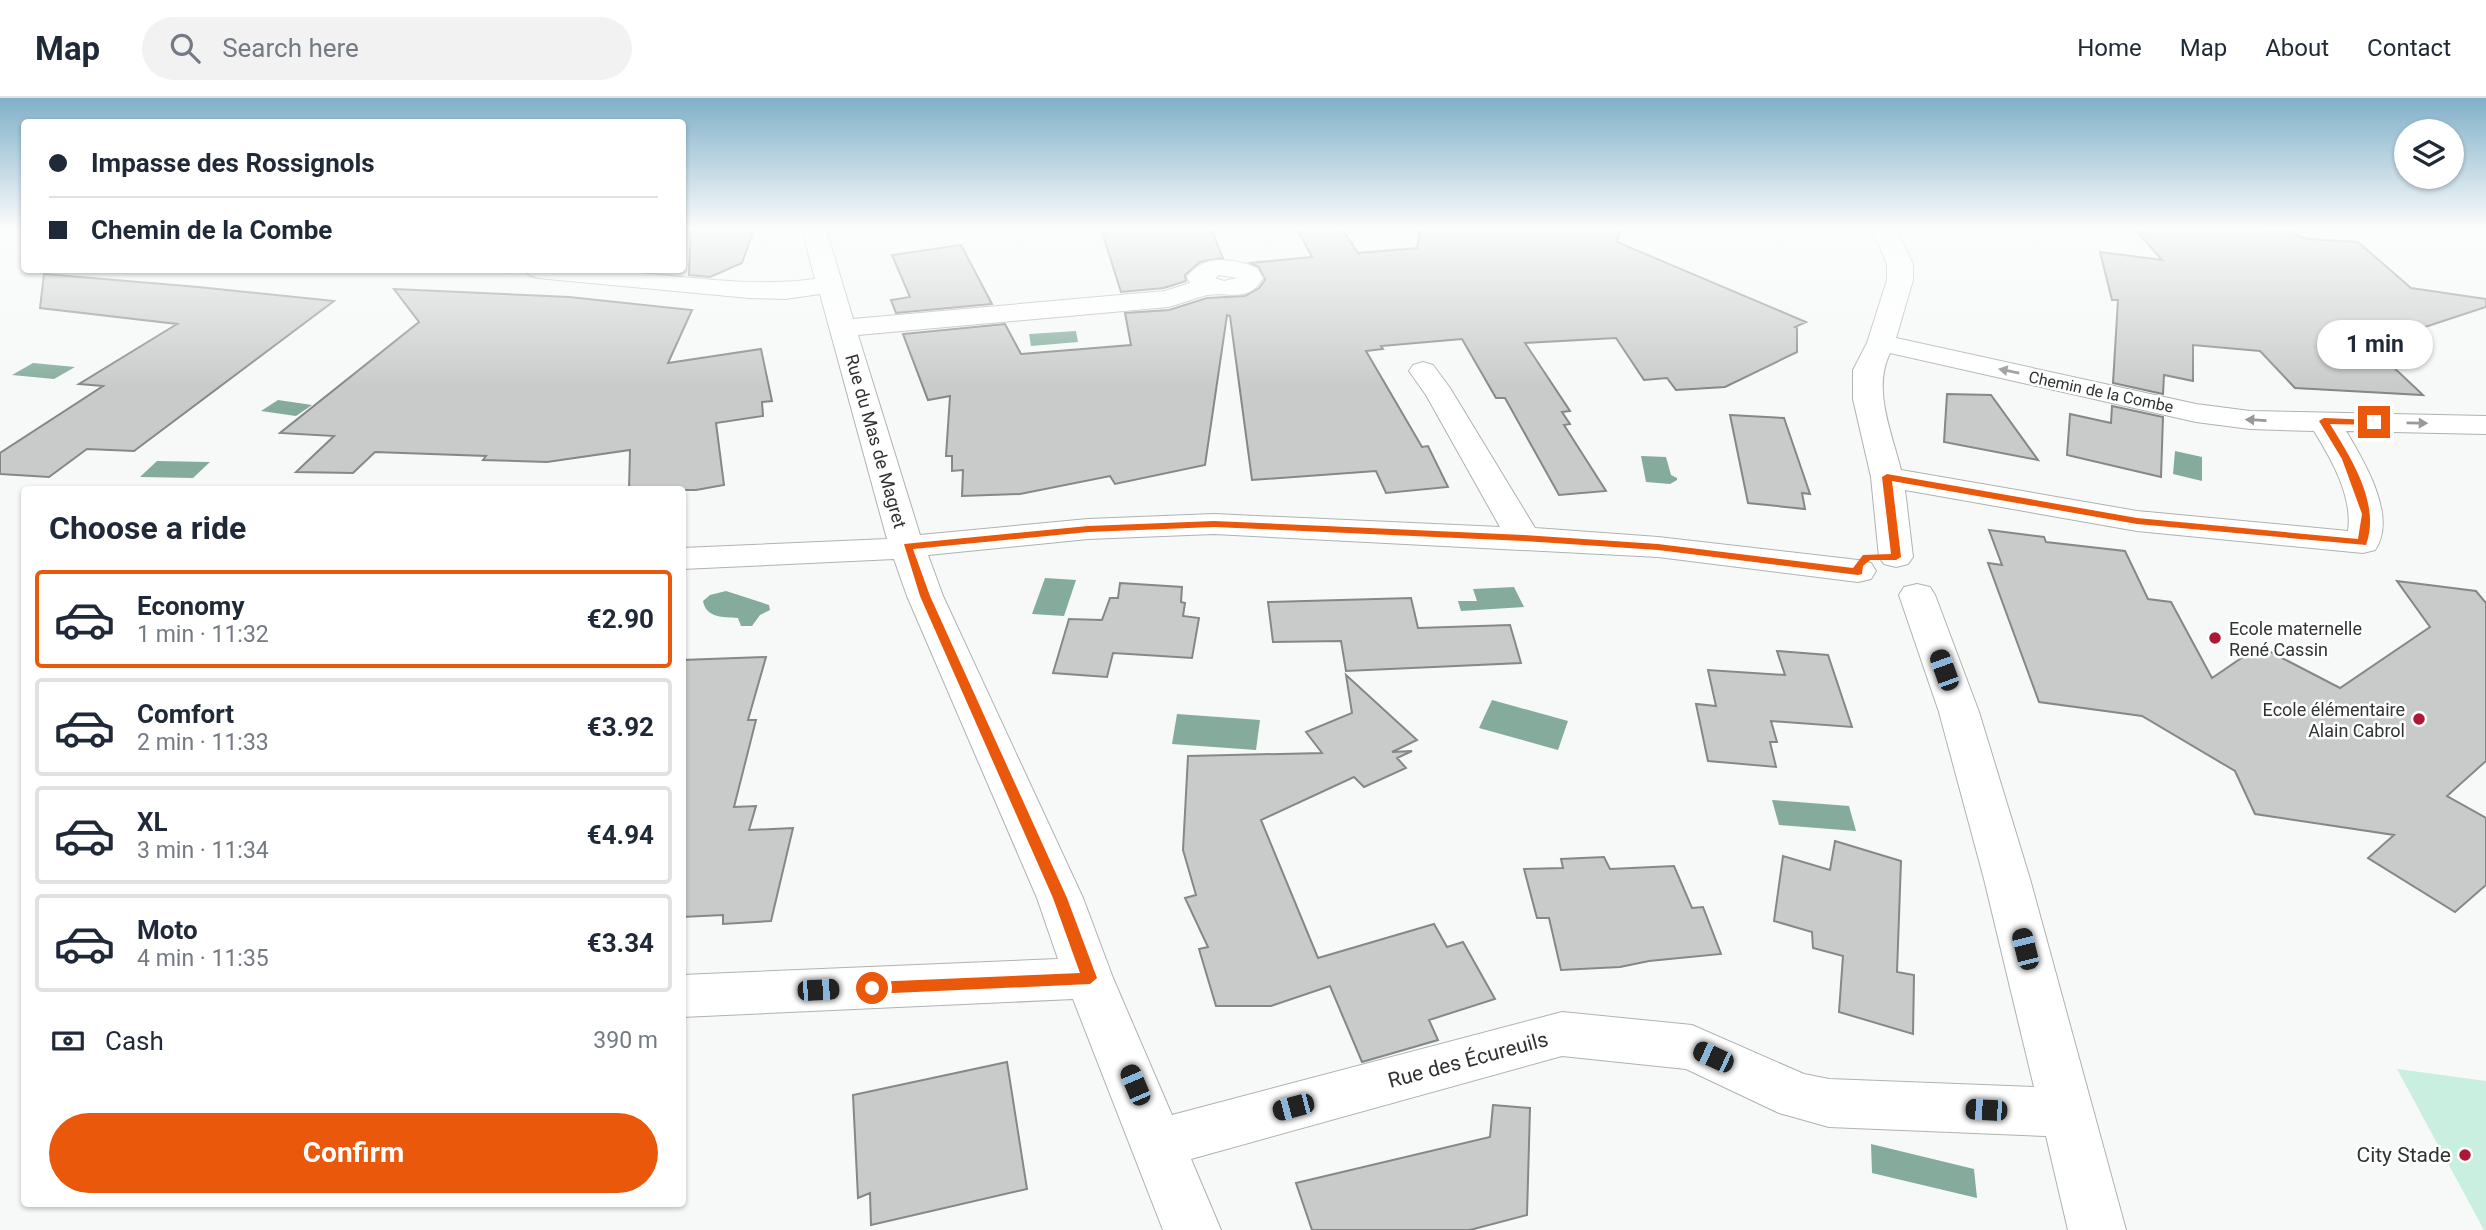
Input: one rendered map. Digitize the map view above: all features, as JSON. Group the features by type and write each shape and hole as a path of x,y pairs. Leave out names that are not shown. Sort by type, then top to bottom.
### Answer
{"street":[{"path":"669,282 785,291 828,285"},
{"name":"Rue du Mas de Magret","path":"827,282 844,328 907,546 925,596 1060,898 1192,1230"},
{"path":"1899,282 1881,343 1867,370 1868,399 1907,576 1959,712 2007,879 2097,1230"},
{"path":"844,328 1168,299 1208,286"},
{"name":"Chemin de la Combe","path":"1881,343 2196,413 2250,420 2486,425"},
{"path":"1423,371 1440,394 1524,538"},
{"path":"1887,477 2137,521 2363,543 2367,514 2347,459 2324,421"},
{"path":"686,559 907,546 1088,529 1214,524 1658,547 1858,571 1867,584 1886,593 1907,576"},
{"path":"686,996 1090,978"},
{"name":"Rue des Écureuils","path":"1159,1143 1562,1034 1692,1047 1798,1096 1829,1103 2067,1113"}],"shaded area":[{"path":"1076,331 1078,342 1031,346 1029,334"},
{"path":"33,363 75,367 54,379 12,375"},
{"path":"278,400 312,405 296,416 261,411"},
{"path":"2175,451 2202,457 2202,481 2173,474"},
{"path":"1641,456 1666,457 1671,475 1677,480 1670,484 1646,482"},
{"path":"157,461 210,462 193,478 140,477"},
{"path":"1045,578 1076,580 1064,616 1032,614"},
{"path":"1514,587 1524,607 1461,611 1458,601 1477,601 1473,589"},
{"path":"726,591 769,605 770,610 760,615 752,626 741,626 738,618 711,614 703,601 710,595"},
{"path":"1492,700 1568,721 1558,750 1479,728"},
{"path":"1177,714 1260,720 1256,750 1172,744"},
{"path":"1772,800 1849,806 1856,831 1779,825"},
{"name":"City Stade","path":"2397,1069 2486,1081 2486,1230 2484,1230"},
{"path":"1871,1144 1974,1169 1977,1198 1872,1173"}],"building":[{"path":"43,282 137,282 334,301 134,451 87,449 49,477 0,474 0,453 103,386 79,384 177,324 40,308"},
{"path":"903,282 980,282 992,304 896,313 891,300 910,297"},
{"path":"1118,282 1183,282 1164,288 1121,292"},
{"path":"1264,282 1711,282 1806,322 1795,327 1797,352 1725,387 1676,390 1667,378 1644,380 1616,338 1525,343 1570,411 1562,412 1570,424 1564,425 1606,491 1559,495 1505,398 1496,398 1462,339 1381,346 1383,349 1366,351 1422,447 1428,446 1448,487 1386,493 1376,471 1252,480 1230,316 1227,315 1205,465 1115,484 1110,476 1020,494 962,496 963,470 952,471 952,456 946,456 950,396 928,400 903,334 1005,324 1021,354 1131,345 1125,313 1169,310 1207,298 1245,296 1259,288"},
{"path":"2107,282 2404,282 2411,288 2486,299 2486,307 2370,345 2423,395 2295,388 2260,351 2193,345 2193,381 2164,375 2163,394 2113,383 2118,300 2112,300"},
{"path":"394,289 569,297 692,310 668,363 761,349 772,401 762,402 763,416 716,423 724,485 696,490 686,490 686,486 629,486 630,450 547,462 483,460 486,456 375,452 353,473 296,472 334,436 280,433 419,322"},
{"path":"1947,394 1991,395 2038,460 1944,442"},
{"path":"2112,406 2163,417 2161,477 2067,455 2070,414 2111,423"},
{"path":"1730,415 1784,418 1810,494 1802,493 1805,509 1748,503"},
{"path":"1989,530 2044,537 2046,542 2125,551 2148,599 2171,602 2212,678 2259,646 2340,688 2430,627 2397,581 2476,591 2486,603 2486,761 2447,796 2486,818 2486,885 2455,912 2368,858 2394,835 2255,814 2235,771 2142,716 2039,702 1988,563 2002,565"},
{"path":"1120,583 1182,587 1181,602 1185,603 1183,616 1199,618 1192,658 1113,653 1107,677 1053,673 1069,619 1102,620 1110,598 1118,598"},
{"path":"1411,598 1418,628 1510,625 1521,663 1346,671 1341,641 1273,642 1268,602"},
{"path":"1777,651 1828,655 1852,727 1771,721 1777,742 1770,742 1776,767 1708,761 1696,704 1716,706 1708,670 1785,675"},
{"path":"766,657 748,720 756,720 734,807 756,806 749,830 793,828 771,921 723,924 723,915 686,917 686,660"},
{"path":"1346,675 1417,740 1392,752 1412,751 1397,758 1406,768 1364,787 1354,777 1261,820 1318,958 1434,924 1447,947 1463,942 1495,999 1429,1020 1438,1040 1362,1062 1330,986 1271,1006 1216,1006 1199,949 1208,947 1185,898 1196,895 1183,850 1188,756 1322,753 1306,732 1352,713"},
{"path":"1835,841 1901,861 1897,972 1914,975 1913,1034 1839,1012 1843,956 1813,948 1812,932 1774,921 1783,856 1830,870"},
{"path":"1604,857 1610,869 1674,866 1692,908 1703,907 1721,954 1649,961 1620,967 1561,970 1549,918 1537,918 1524,869 1563,868 1561,859"},
{"path":"1007,1062 1027,1189 871,1225 870,1193 858,1198 853,1095"},
{"path":"1493,1105 1530,1108 1527,1215 1470,1230 1312,1230 1296,1183 1490,1137"}],"place":[{"name":"Ecole maternelle René Cassin","path":"2215,638"},
{"name":"Ecole élémentaire Alain Cabrol","path":"2419,719"},
{"name":"City Stade","path":"2465,1155"}],"route":[{"path":"872,988 1090,978 1060,898 925,596 907,546 1088,529 1214,524 1658,547 1858,571 1858,565 1867,557 1896,557 1887,477 2137,521 2363,543 2367,514 2347,459 2324,421 2374,422"}]}
